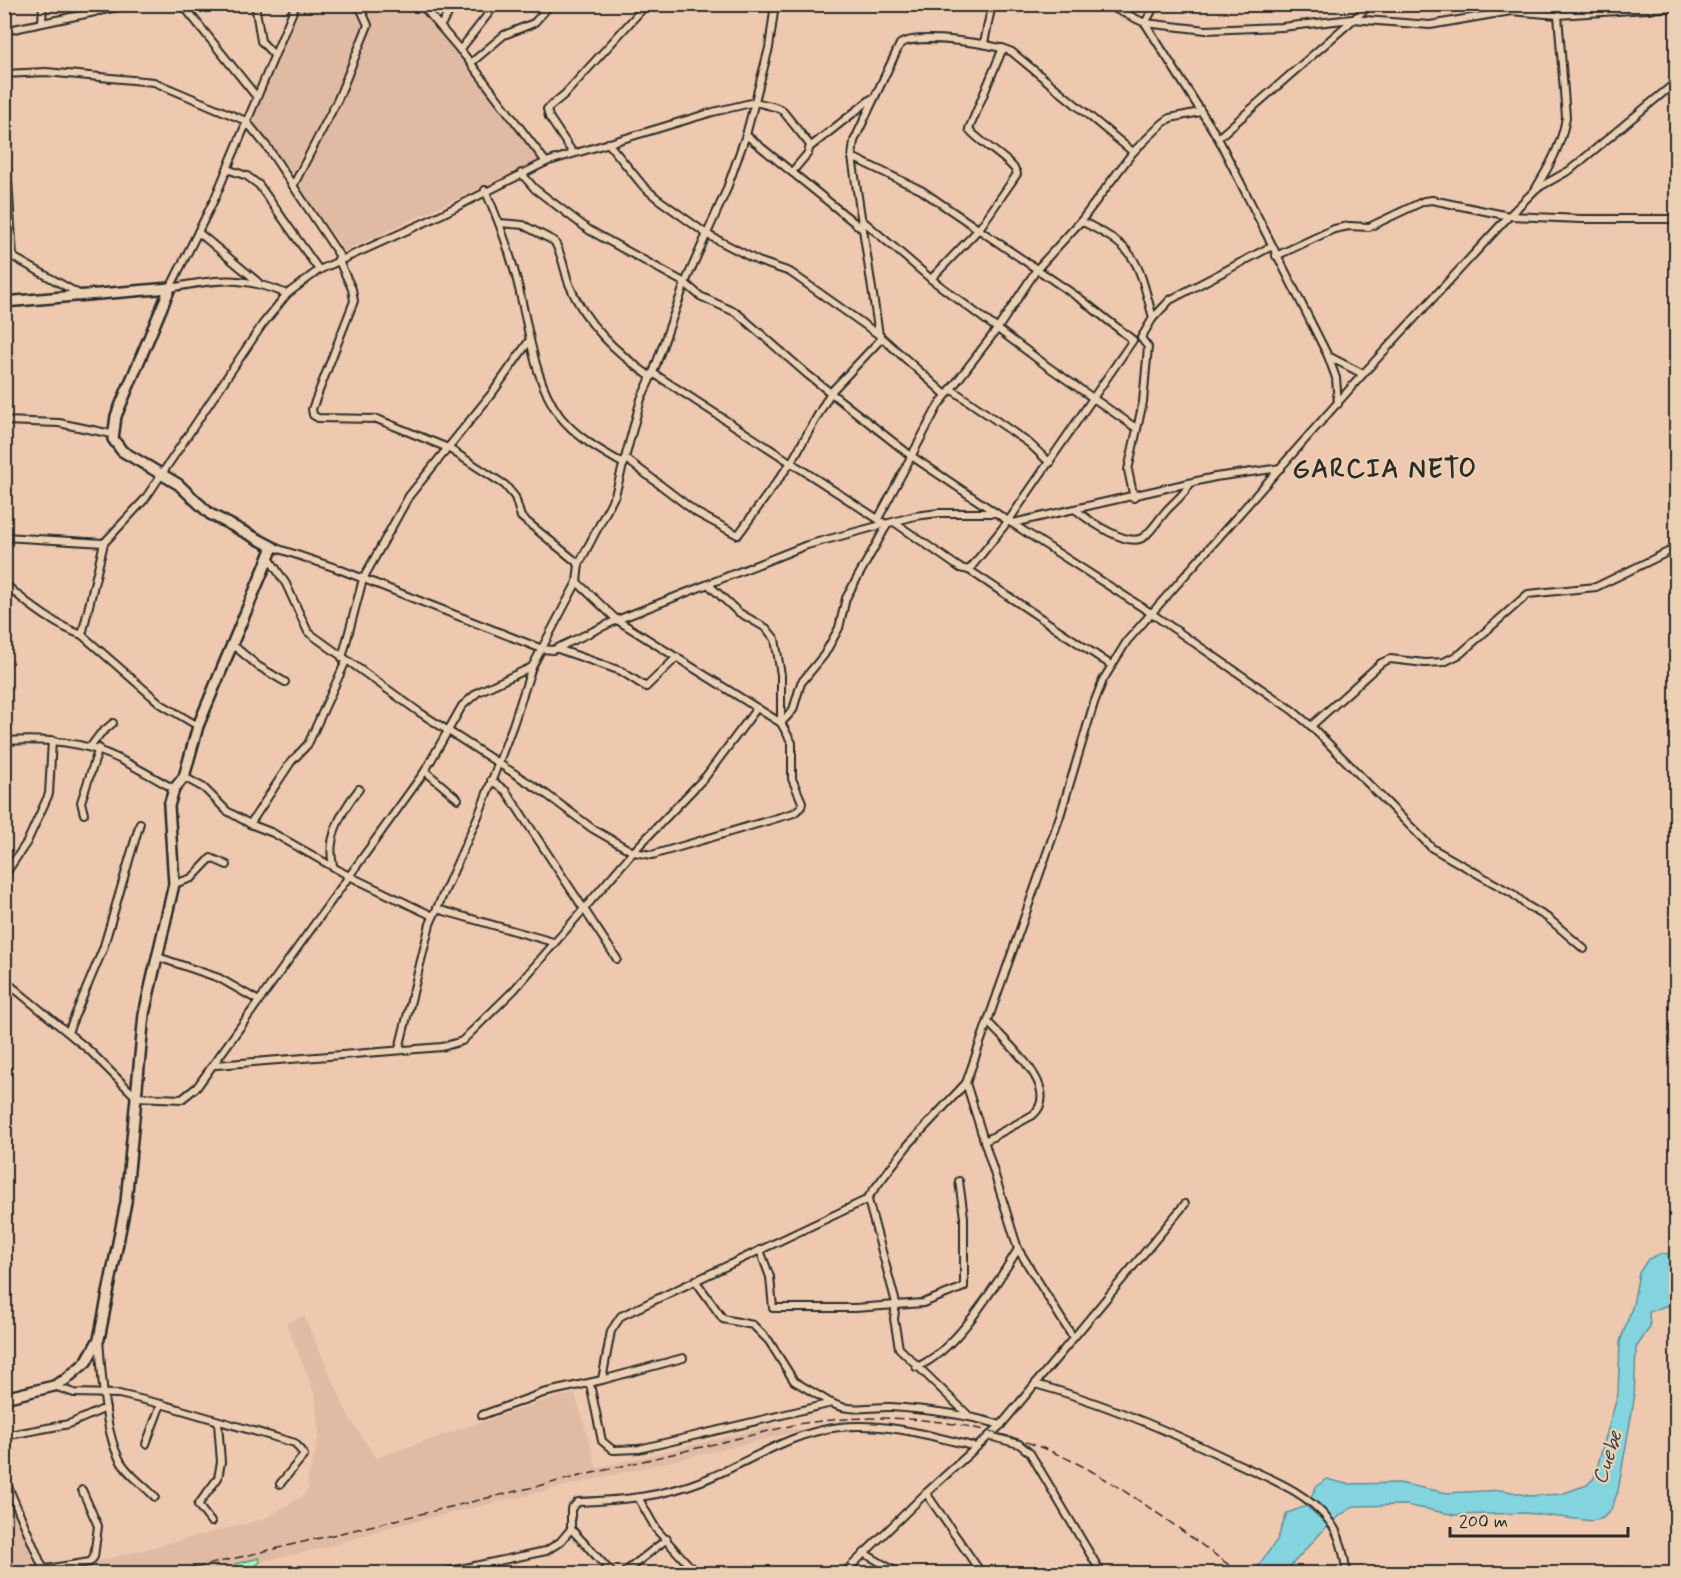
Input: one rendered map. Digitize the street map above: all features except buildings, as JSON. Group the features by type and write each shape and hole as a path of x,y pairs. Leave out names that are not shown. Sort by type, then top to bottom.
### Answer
{"street":[{"path":"42,23 43,4"},
{"path":"95,12 106,4"},
{"path":"4,31 130,4"},
{"path":"182,4 256,96"},
{"path":"255,4 261,41 274,55"},
{"path":"296,4 227,169 170,288 116,416 112,434 122,451 178,484 223,522 273,547 363,579 542,649 558,649 621,671 646,687 677,657"},
{"path":"293,186 338,99 368,25 360,5 354,4"},
{"path":"421,4 471,63 546,162"},
{"path":"440,26 455,4"},
{"path":"460,50 496,4"},
{"path":"471,63 504,34 534,23 551,4"},
{"path":"573,153 549,117 547,109 565,94 647,4"},
{"path":"399,1049 424,942 433,916 498,763 532,667 578,582 579,564 615,495 641,399 685,283 708,235 746,135 769,48 775,4"},
{"path":"984,43 992,4"},
{"path":"1105,4 1145,23 1206,30 1352,19 1430,25 1511,10 1558,15 1677,7"},
{"path":"1145,23 1156,4"},
{"path":"1218,138 1371,4"},
{"path":"602,1380 611,1330 617,1320 694,1280 706,1278 866,1200 908,1145 966,1083 1060,816 1094,703 1112,665 1151,613 1363,374 1536,189 1554,160 1564,133 1566,117 1558,15 1560,4"},
{"path":"1145,23 1218,138 1328,356 1336,378 1338,404"},
{"path":"485,190 500,223 523,306 530,341 557,412 581,436 625,461 697,513 738,536 792,462 831,392 880,336 861,228 862,220 852,157 854,141 874,96 896,49 904,41 913,39 984,43 1012,52 1133,152"},
{"path":"931,279 979,229 1017,174 1015,167 986,147 969,129 1003,48"},
{"path":"14,257 5,134 6,74 46,72 153,82 246,121 293,186 339,258 352,289 354,301 312,409 313,415 318,418 377,419 448,448 505,485 515,497 521,517 579,564"},
{"path":"1536,189 1570,171 1677,82"},
{"path":"792,172 810,147 874,96"},
{"path":"82,635 104,543 145,499 262,325 287,294 319,270 339,258 428,221 485,190 546,162 667,124 755,102 782,110 810,147"},
{"path":"878,519 910,455 946,396 998,328 1037,269 1081,220 1133,152 1170,118 1200,112"},
{"path":"746,135 861,228"},
{"path":"608,143 644,187 708,235 758,261 789,272 880,336 946,396"},
{"path":"852,157 921,190 1148,347 1143,402 1128,470 1134,498"},
{"path":"227,169 247,176 259,185 319,270"},
{"path":"521,173 535,189 590,230 685,283 700,296 737,314 910,455 1151,613 1311,726 1432,848 1514,894 1526,905 1548,918 1584,949"},
{"path":"1276,256 1334,229 1349,226 1369,227 1424,201 1445,202 1509,216 1677,219"},
{"path":"862,220 931,279 1047,366 1136,428"},
{"path":"1081,220 1113,237 1132,256 1140,273 1153,318"},
{"path":"500,223 523,225 554,241 569,283 588,320 625,357 887,525"},
{"path":"198,232 259,282 287,294"},
{"path":"969,570 1011,522 1094,398 1153,318 1170,300 1272,246"},
{"path":"4,252 82,296"},
{"path":"4,302 170,288 209,281 259,282"},
{"path":"250,824 291,762 308,744 344,660 363,579 409,496 494,392 530,341"},
{"path":"1328,356 1363,374"},
{"path":"951,389 1030,444 1050,463"},
{"path":"4,421 59,423 112,434"},
{"path":"1011,522 1134,498 1190,484 1282,468"},
{"path":"1076,510 1089,522 1128,540 1137,540 1144,537 1167,510 1183,497 1190,484"},
{"path":"558,649 617,620 807,545 894,522 939,513 996,513"},
{"path":"894,522 960,568 969,570 1112,665"},
{"path":"781,723 793,710 801,682 824,655 839,628 846,598 887,525"},
{"path":"4,537 104,543"},
{"path":"155,1497 120,1460 103,1393 99,1340 124,1214 144,1014 174,885 169,806 174,789 183,777 198,726 273,547"},
{"path":"1311,726 1381,663 1390,659 1425,663 1444,662 1460,654 1528,594 1596,586 1677,548"},
{"path":"269,558 286,584 308,632 344,660 546,794 593,829 633,852 652,855 798,811 802,802 792,779 792,743 781,723 781,675 775,639 766,628 729,605 708,584"},
{"path":"4,582 25,601 71,631 82,635 161,704 198,726"},
{"path":"578,582 617,620 781,723"},
{"path":"233,645 258,666 285,682"},
{"path":"4,980 68,1032 136,1097 182,1099 197,1087 216,1065 259,1001 424,771 470,698 532,667"},
{"path":"216,1065 442,1047 462,1041 514,990 582,908 706,776 757,708"},
{"path":"84,814 81,802 95,747 100,734 113,723"},
{"path":"4,876 27,842 49,794 52,740"},
{"path":"4,741 52,740 95,747 174,789"},
{"path":"424,771 458,799"},
{"path":"183,777 204,788 227,811 250,824 273,833 350,876 433,916"},
{"path":"491,780 506,791 617,959"},
{"path":"333,865 330,854 340,818 359,789"},
{"path":"68,1032 103,949 140,823"},
{"path":"174,885 192,878 202,864 211,858 227,865"},
{"path":"437,909 553,942"},
{"path":"158,957 219,978 259,1001"},
{"path":"985,1141 1033,1115 1039,1110 1042,1096 1038,1079 988,1022"},
{"path":"966,1083 1018,1249 1072,1336"},
{"path":"760,1250 770,1277 773,1308 855,1308 894,1303 923,1304 964,1287 964,1217 959,1181"},
{"path":"866,1200 868,1200 894,1303 899,1348 968,1415"},
{"path":"843,1574 926,1493 1001,1425 1072,1336 1128,1275 1185,1204"},
{"path":"916,1367 952,1340 972,1318 1018,1249"},
{"path":"694,1280 723,1319 753,1325 769,1341 794,1381 839,1407 888,1407 968,1415 1001,1425"},
{"path":"4,1398 54,1386 86,1362 99,1340"},
{"path":"482,1415 543,1393 590,1384 683,1358"},
{"path":"590,1384 602,1441 613,1450 639,1449 832,1403"},
{"path":"1035,1384 1155,1425 1307,1498 1332,1523 1339,1540 1347,1574"},
{"path":"54,1386 74,1393 103,1393 161,1404 298,1445 304,1455 280,1484"},
{"path":"146,1444 161,1404"},
{"path":"4,1436 69,1424 106,1408"},
{"path":"211,1522 198,1505 218,1478 222,1461 218,1422"},
{"path":"613,1574 571,1529 571,1509 575,1503 639,1499 704,1479 785,1442 841,1427 881,1427 976,1447"},
{"path":"989,1436 1019,1444 1030,1453 1102,1574"},
{"path":"4,1477 42,1566 46,1569 90,1562 94,1557 98,1523 82,1490"},
{"path":"926,1493 982,1574"},
{"path":"639,1499 656,1529 668,1539 697,1574"},
{"path":"436,1574 546,1551 555,1546 571,1529"},
{"path":"622,1574 668,1539"},
{"path":"864,1553 900,1574"},
{"path":"1618,1574 1623,1571 1630,1574"}],"shaded area":[{"path":"302,5 418,5 540,160 345,251 251,123"},
{"path":"304,1316 349,1417 376,1458 540,1402 575,1393 597,1468 772,1426 804,1430 383,1529 327,1547 260,1562 248,1573 47,1574 264,1519 304,1495 309,1487 307,1484 319,1435 315,1394 286,1323"},
{"path":"5,1485 38,1573 5,1573"}],"green space":[{"path":"259,1558 260,1562 248,1573 237,1573 235,1564"}],"water":[{"name":"Cuebe","path":"1676,1253 1676,1302 1649,1312 1650,1327 1636,1348 1634,1400 1618,1491 1611,1510 1603,1518 1592,1521 1526,1513 1455,1515 1406,1505 1354,1506 1334,1520 1310,1499 1316,1487 1327,1479 1346,1484 1399,1483 1447,1493 1503,1490 1530,1496 1561,1494 1587,1485 1594,1478 1618,1394 1620,1342 1633,1305 1639,1273 1648,1259 1660,1254"},
{"path":"1306,1506 1328,1525 1284,1573 1253,1573 1277,1540 1287,1513"}],"railway":[{"path":"169,1574 798,1424 839,1419 879,1418 959,1425 1037,1446 1074,1462 1110,1482 1241,1574"}],"district":[{"name":"GARCIA NETO","path":"1385,470"}]}
